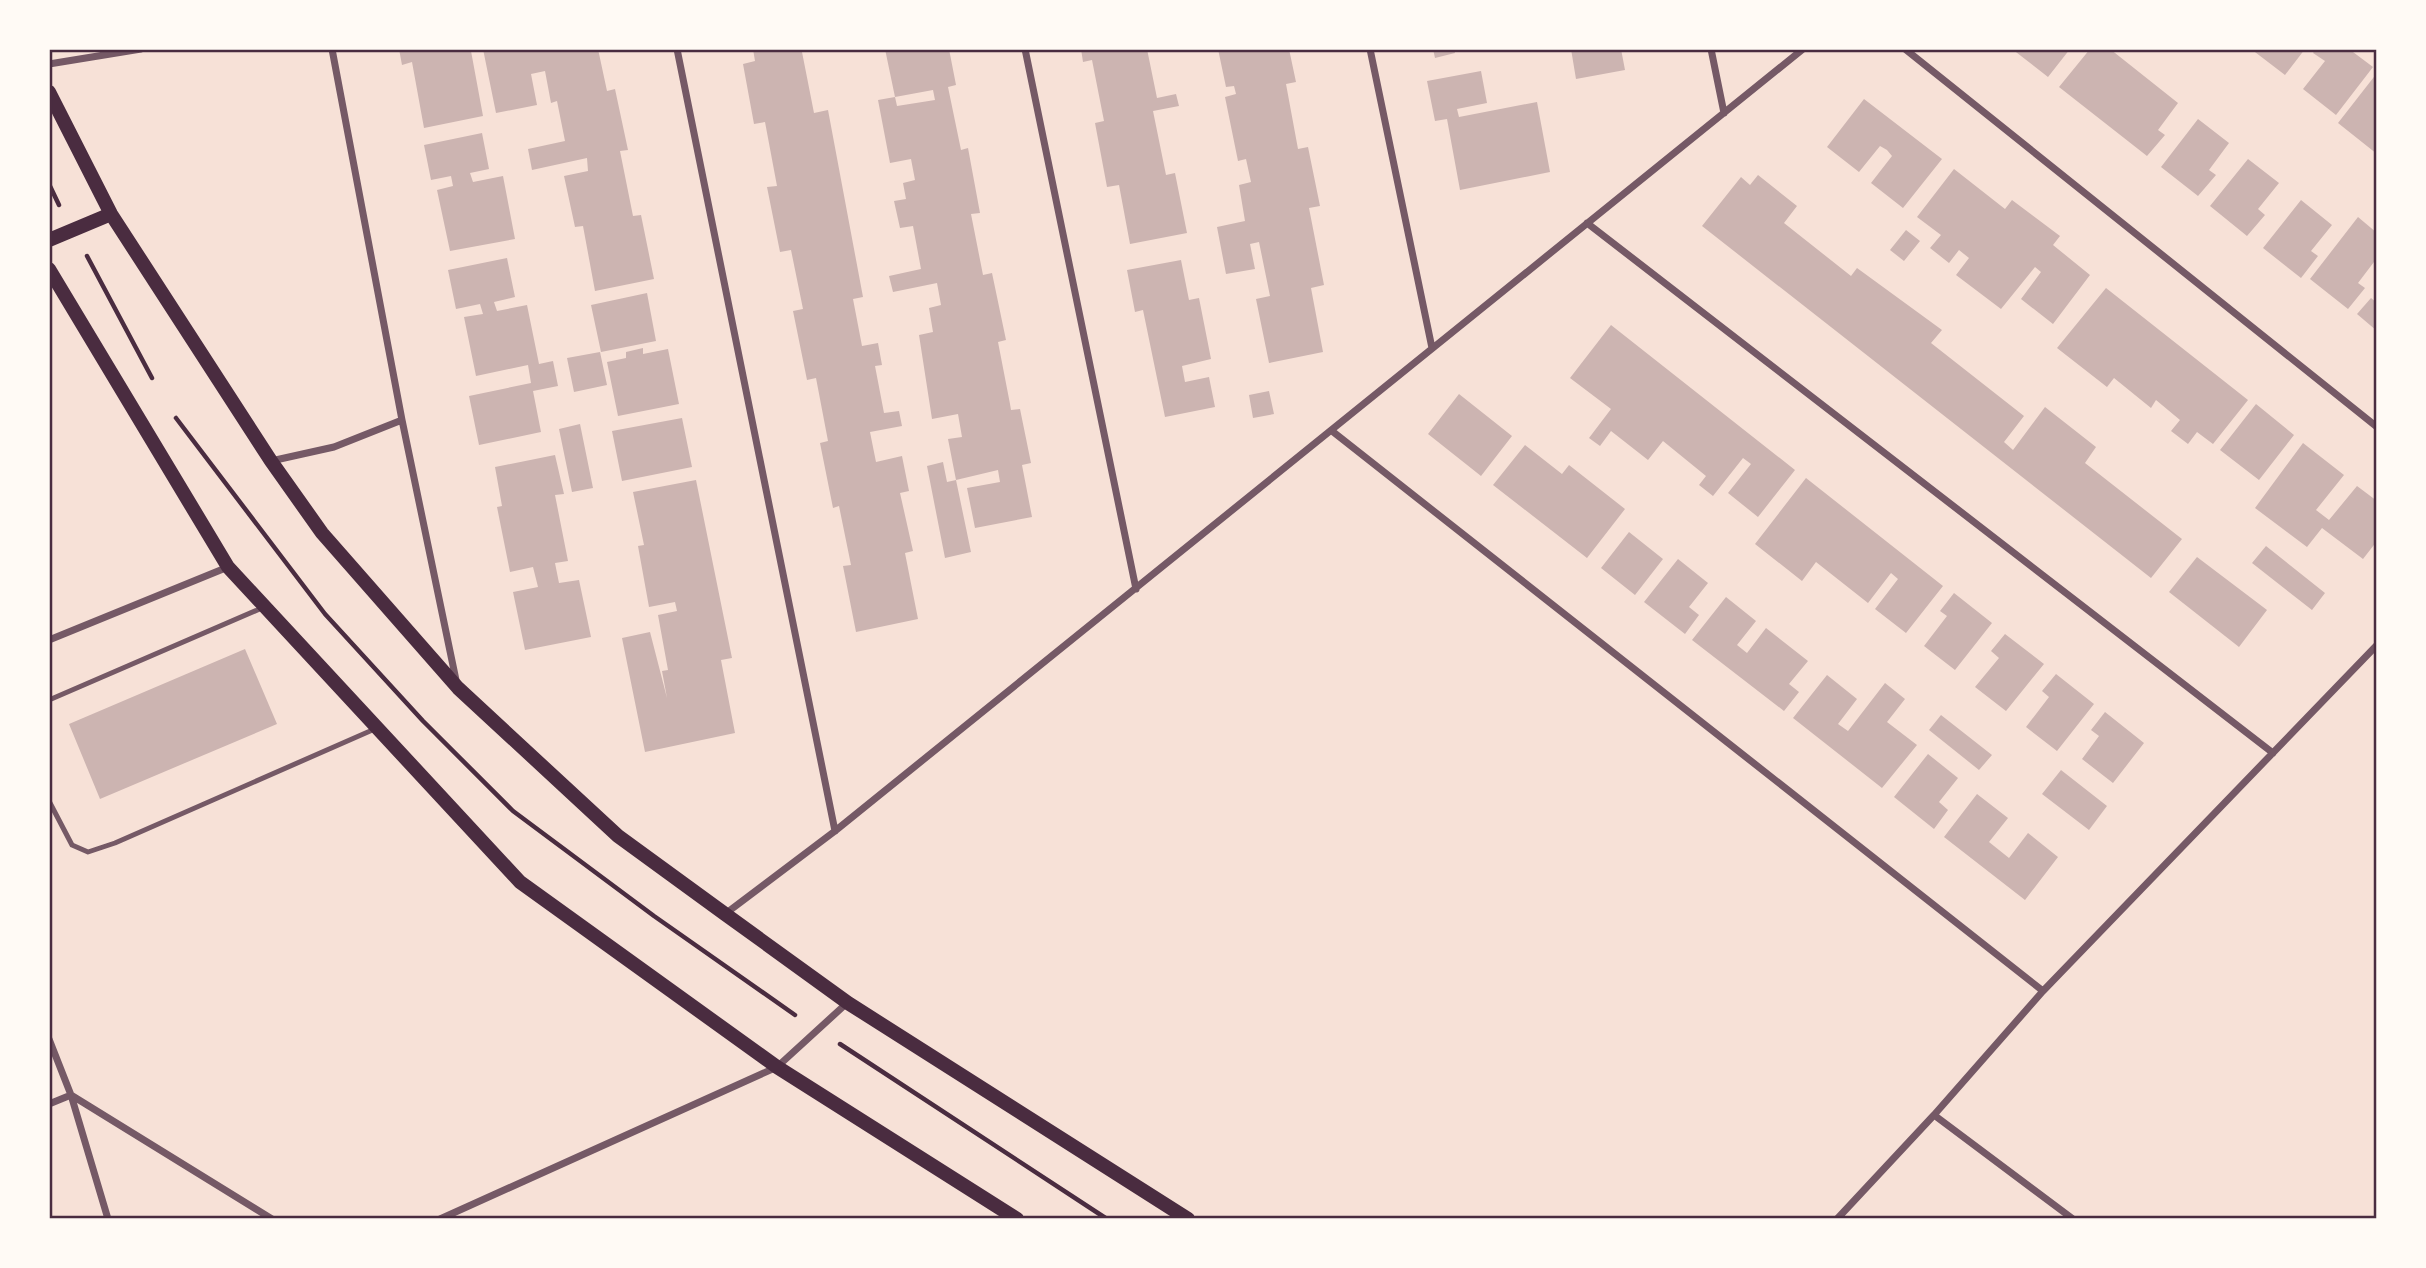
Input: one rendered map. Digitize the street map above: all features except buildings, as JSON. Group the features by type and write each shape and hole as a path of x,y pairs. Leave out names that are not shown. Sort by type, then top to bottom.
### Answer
{"main road":[{"path":"49,92 111,215 271,461 322,533 457,688 618,836 725,914 848,1003 1188,1219"},
{"path":"49,240 111,215"},
{"path":"49,269 228,567 520,882 777,1067 1017,1219"}],"street":[{"path":"49,64 141,49"},
{"path":"332,49 402,420 457,688"},
{"path":"677,49 835,831"},
{"path":"1026,49 1136,589"},
{"path":"1370,49 1432,348"},
{"path":"1711,49 1724,113"},
{"path":"725,914 835,831 1803,49"},
{"path":"1905,49 2377,427"},
{"path":"1587,223 2273,753"},
{"path":"271,461 334,447 402,420"},
{"path":"1332,431 2043,991"},
{"path":"49,640 228,567"},
{"path":"1837,1219 1934,1115 2043,991 2377,645"},
{"path":"440,1219 777,1067 848,1003"},
{"path":"49,1039 71,1095 108,1219"},
{"path":"49,1104 71,1095"},
{"path":"71,1095 272,1219"},
{"path":"1934,1115 2073,1219"}],"lane":[{"path":"49,700 265,606"},
{"path":"49,801 72,845 88,852 115,843 377,728"}]}
